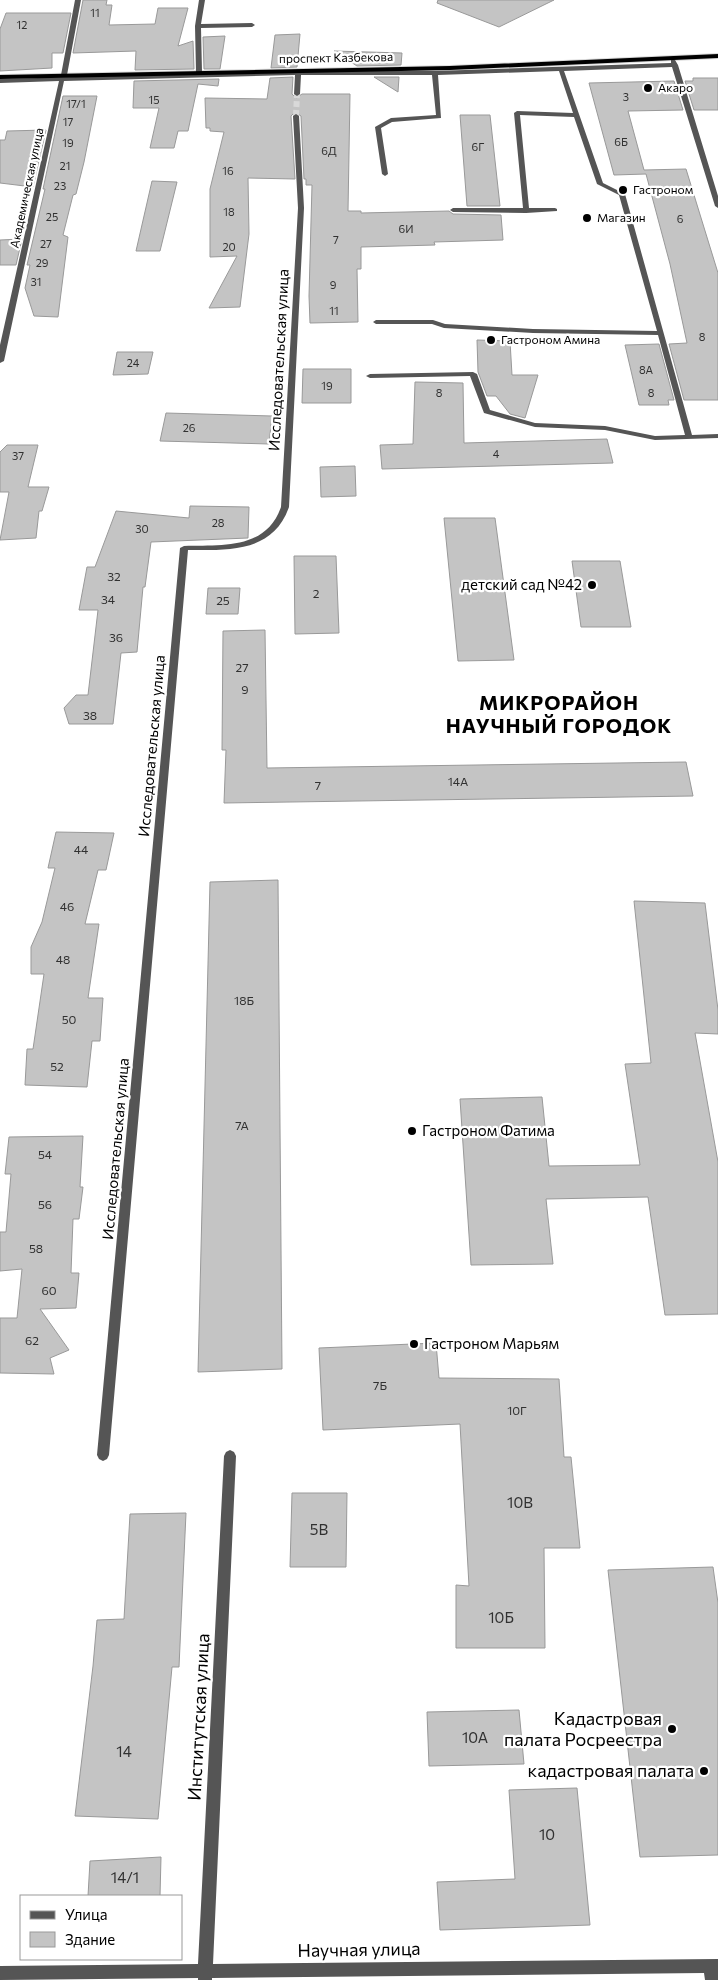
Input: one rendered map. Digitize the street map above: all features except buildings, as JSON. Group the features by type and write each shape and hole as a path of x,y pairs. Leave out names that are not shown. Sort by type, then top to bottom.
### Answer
{"highway":[{"path":"673,61 718,56"},
{"name":"проспект Казбекова","path":"0,77 450,68 673,61"},
{"path":"673,61 718,63"}],"street":[{"name":"Академическая улица","path":"0,361 63,77 78,0"},
{"path":"199,72 198,26 202,0"},
{"path":"198,26 252,25"},
{"path":"0,81 63,77 561,69 673,61 718,206"},
{"path":"561,69 600,184 622,194 687,424 689,438"},
{"path":"384,174 378,128 391,120 439,118 435,72"},
{"path":"297,94 298,73"},
{"path":"526,211 517,113 576,115"},
{"name":"Исследовательская улица","path":"103,1455 184,548 244,546 260,538 277,525 285,507 301,208 296,116"},
{"path":"453,210 556,210"},
{"path":"376,322 433,322 444,326 534,331 661,333"},
{"path":"370,376 473,374 487,411 535,425 604,428 655,438 718,436"},
{"name":"Институтская улица","path":"205,1976 230,1456"},
{"name":"Научная улица","path":"0,1973 205,1976 714,1971"}],"tunnel":[{"path":"296,116 297,94"}],"place":[{"name":"Акаро","path":"648,88"},
{"name":"Гастроном","path":"623,190"},
{"name":"Магазин","path":"587,218"},
{"name":"Гастроном Амина","path":"491,340"},
{"name":"детский сад №42","path":"592,585"},
{"name":"Гастроном Фатима","path":"412,1131"},
{"name":"Гастроном Марьям","path":"414,1344"},
{"name":"Кадастровая палата Росреестра","path":"672,1729"},
{"name":"кадастровая палата","path":"704,1771"}],"district":[{"name":"МИКРОРАЙОН НАУЧНЫЙ ГОРОДОК","path":"559,714"}]}
